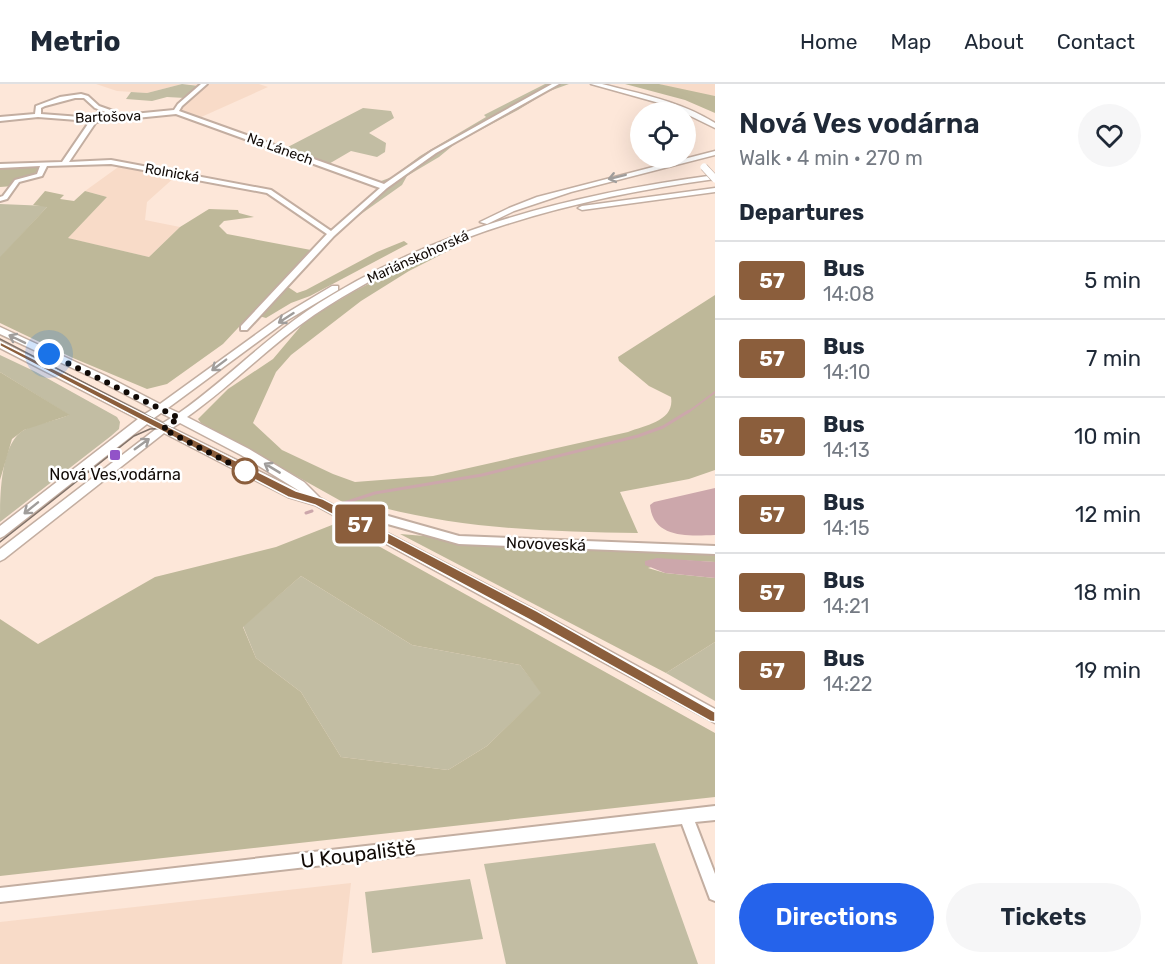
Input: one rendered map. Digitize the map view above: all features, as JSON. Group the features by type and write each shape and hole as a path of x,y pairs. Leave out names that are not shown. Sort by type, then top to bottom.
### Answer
{"main road":[{"path":"594,84 671,103 701,116 715,126"},
{"path":"607,84 675,101 715,118"},
{"path":"715,153 704,161 704,167 715,176"},
{"path":"486,224 501,213 597,183 715,153"},
{"name":"Mariánskohorská","path":"0,532 116,441 266,331 328,292 409,251 561,200 624,185 715,176"},
{"path":"486,224 680,193 715,190"},
{"name":"Mariánskohorská","path":"0,556 179,418 276,339 322,306 408,259 486,224"},
{"path":"0,330 252,456 300,484 319,502"},
{"path":"0,344 292,494 319,502 543,621 715,716"},
{"path":"142,399 157,400 184,392"}],"street":[{"path":"176,112 180,105 204,84"},
{"path":"244,328 331,234 385,187 434,152 556,84"},
{"path":"38,116 38,107 45,104 57,99 83,97 89,98 96,107 111,112 110,119"},
{"name":"Bartošova","path":"0,119 38,116 94,120 176,112"},
{"name":"Na Lánech","path":"176,112 385,187"},
{"path":"64,164 94,120"},
{"name":"Rolnická","path":"0,166 111,162 270,191 331,234"},
{"path":"0,199 5,198 17,181 40,175 44,165"},
{"name":"Novoveská","path":"381,518 459,540 715,550"},
{"name":"U Koupaliště","path":"0,895 715,813"},
{"path":"686,816 715,894"}],"shaded area":[{"path":"96,84 182,84 147,93 117,91"},
{"path":"182,84 199,86 185,98 167,97 152,101 126,99 131,92 147,93"},
{"path":"189,84 259,84 268,87 199,118 179,111 204,86"},
{"path":"545,84 569,84 547,92 456,143 439,157 407,176 402,185 354,219 336,236 333,232 382,189 381,181 392,177 420,156 486,117 484,115"},
{"path":"625,84 659,84 715,96 715,113 696,105 696,102"},
{"path":"659,84 715,84 715,96 688,92"},
{"path":"363,108 391,111 394,118 369,133 386,143 385,152 377,157 351,151 327,165 284,149"},
{"path":"121,165 176,176 147,202 145,220 180,227 149,257 67,238 107,197 85,191"},
{"path":"40,166 37,174 21,179 14,186 0,187 0,168"},
{"path":"45,191 64,195 60,199 74,201 85,191 107,197 68,238 149,257 180,227 209,209 238,210 239,213 254,217 224,221 219,226 227,234 311,250 223,344 167,384 147,389 73,358 0,323 0,257 47,207 33,205"},
{"path":"0,204 48,206 0,258"},
{"path":"404,241 408,244 310,296 291,303 266,318 259,316 288,287 297,293 306,290 377,252"},
{"path":"464,243 409,271 361,301 291,355 276,372 253,423 282,450 355,482 433,476 628,432 664,417 671,405 671,397 649,386 619,361 618,357 715,295 715,470 689,479 620,492 638,533 573,532 476,525 380,507 366,515 201,423 198,419 228,389 273,359 306,320 353,292 413,261 451,244"},
{"path":"0,355 36,372 117,417 120,422 119,429 111,436 0,522 3,472 10,446 24,430 69,415 0,372"},
{"path":"0,372 70,415 24,430 12,439 0,480"},
{"path":"715,488 715,535 694,536 674,533 665,530 653,516 650,505 654,502"},
{"path":"337,523 715,733 715,797 0,876 0,619 38,644 155,577 276,547","holes":["301,576 412,645 520,665 541,693 487,746 448,770 341,757 301,692 256,658 243,627"]},
{"path":"400,534 557,547 715,549 715,562 675,560 648,568 665,573 715,578 715,642 666,673"},
{"path":"657,558 715,562 715,578 665,573 645,565 645,561"},
{"path":"301,576 412,645 520,665 542,693 487,746 448,770 341,757 301,692 256,658 243,626"},
{"path":"715,642 715,701 666,673"},
{"path":"655,843 698,964 506,964 484,864"},
{"path":"470,879 483,939 372,953 365,892"},
{"path":"351,883 342,964 0,964 0,922"}],"waterway":[{"path":"687,413 715,392"},
{"path":"332,507 375,493 482,475 638,436 663,427 689,411"},
{"path":"306,513 312,511"}],"tram line":[{"path":"0,339 172,428"},
{"path":"0,542 134,436 150,429 172,428"},
{"path":"172,428 428,561 596,653"},
{"path":"593,651 715,718"}],"bus line":[{"name":"57","path":"0,344 120,408 292,494 319,502 532,615 715,716"}],"place":[{"name":"Nová Ves,vodárna","path":"115,455"}],"route":[{"path":"49,354 102,378 179,418 163,429 245,471"}]}
